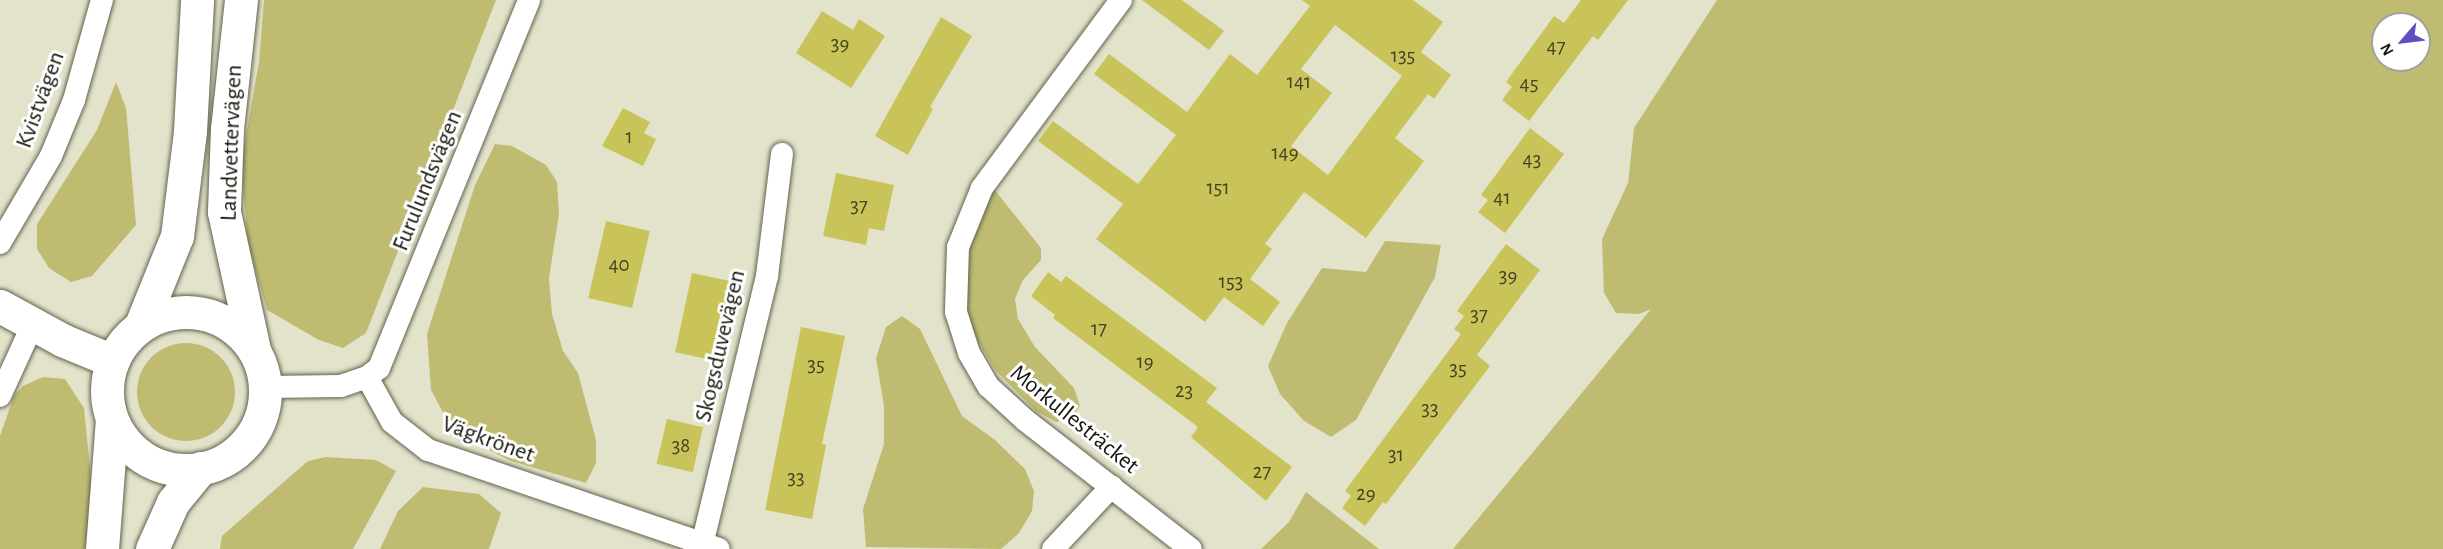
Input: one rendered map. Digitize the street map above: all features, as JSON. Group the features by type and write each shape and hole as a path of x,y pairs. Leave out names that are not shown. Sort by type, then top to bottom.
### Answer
{"street":[{"name":"Kvistvägen","path":"0,243 51,156 74,100 102,0"},
{"name":"Landvettervägen","path":"141,325 177,236 190,131 197,0"},
{"name":"Landvettervägen","path":"241,0 227,129 224,212 255,355"},
{"name":"Furulundsvägen","path":"367,377 379,368 389,349 529,0"},
{"name":"Morkullesträcket","path":"1121,0 982,188 957,247 954,277 956,312 969,354 989,387 1025,420 1191,549"},
{"name":"Skogsduvevägen","path":"707,547 767,276 782,154"},
{"path":"0,306 112,361"},
{"path":"102,549 112,420 107,390 112,361 127,338 141,325 166,314 205,314 229,325 255,355 265,387 263,414 245,443 230,456 201,468 174,469 148,460 126,443 112,420"},
{"path":"0,396 33,324"},
{"path":"265,387 341,386 367,377"},
{"name":"Vägkrönet","path":"367,377 392,422 428,450 707,547"},
{"path":"152,549 173,502 201,468"},
{"path":"1053,549 1112,486"}],"shaded area":[{"path":"264,0 496,0 366,333 343,348 319,340 267,310 248,244 241,164 259,62"},
{"path":"1717,0 2443,0 2443,549 1453,549 1651,309 1639,314 1616,313 1604,293 1602,239 1628,183 1634,128"},
{"path":"116,82 126,108 136,225 92,276 71,282 49,268 37,249 37,224 97,130"},
{"path":"495,144 512,146 546,165 557,182 559,214 549,278 552,314 563,351 578,373 596,440 596,463 586,483 511,461 473,442 447,420 431,390 427,334 475,185"},
{"path":"990,184 1041,248 1041,260 1023,280 1015,299 1018,319 1035,347 1074,388 1080,406 1071,418 1056,422 1036,411 996,371 973,334 959,293 960,253"},
{"path":"1385,241 1441,245 1435,277 1356,420 1331,437 1304,421 1280,394 1268,366 1287,323 1322,268 1366,272"},
{"path":"902,316 920,329 962,416 995,440 1025,469 1034,491 1032,511 1019,533 1001,549 866,547 863,509 884,444 884,406 876,358 886,327"},
{"path":"186,343 205,347 221,357 231,373 235,392 231,411 221,427 205,437 186,441 167,437 151,427 141,411 137,392 141,373 151,357 167,347"},
{"path":"43,377 65,379 84,408 92,487 85,549 0,549 0,436 14,396 23,386"},
{"path":"326,457 376,460 396,471 353,549 220,549 222,536 294,473 308,461"},
{"path":"423,487 479,494 501,513 489,549 380,549 398,511"},
{"path":"1306,492 1379,549 1261,549 1289,522"}],"building":[{"path":"1142,0 1182,0 1224,31 1209,50"},
{"path":"1302,0 1413,0 1443,22 1421,52 1451,75 1434,99 1428,94 1395,138 1424,161 1366,238 1304,192 1265,244 1272,249 1250,279 1280,302 1263,326 1224,297 1205,322 1096,239 1123,204 1038,141 1053,121 1138,184 1176,135 1094,74 1109,54 1187,112 1230,54 1257,75 1310,6","holes":["1335,25 1402,76 1328,175 1291,146 1332,93 1301,69"]},
{"path":"1581,0 1628,0 1598,40 1593,36 1529,121 1502,100 1512,87 1506,82 1554,16 1564,23"},
{"path":"822,11 853,30 859,19 885,36 851,88 796,53"},
{"path":"941,17 972,36 930,107 933,109 908,155 875,136"},
{"path":"623,108 650,122 644,133 656,139 643,166 602,146"},
{"path":"1530,128 1564,154 1505,233 1478,212 1488,200 1481,195"},
{"path":"836,173 894,185 884,231 869,228 866,245 823,236"},
{"path":"606,221 650,231 632,308 588,298"},
{"path":"1506,244 1540,270 1477,355 1490,366 1386,504 1383,502 1365,526 1342,508 1351,496 1345,491 1461,334 1454,329 1464,316 1457,311"},
{"path":"1048,272 1061,282 1066,276 1217,388 1206,402 1292,467 1266,501 1191,437 1198,427 1053,318 1055,315 1031,296"},
{"path":"692,273 736,282 719,362 675,352"},
{"path":"801,327 845,336 822,444 826,445 812,519 765,510"},
{"path":"667,419 703,427 693,472 657,464"}]}
